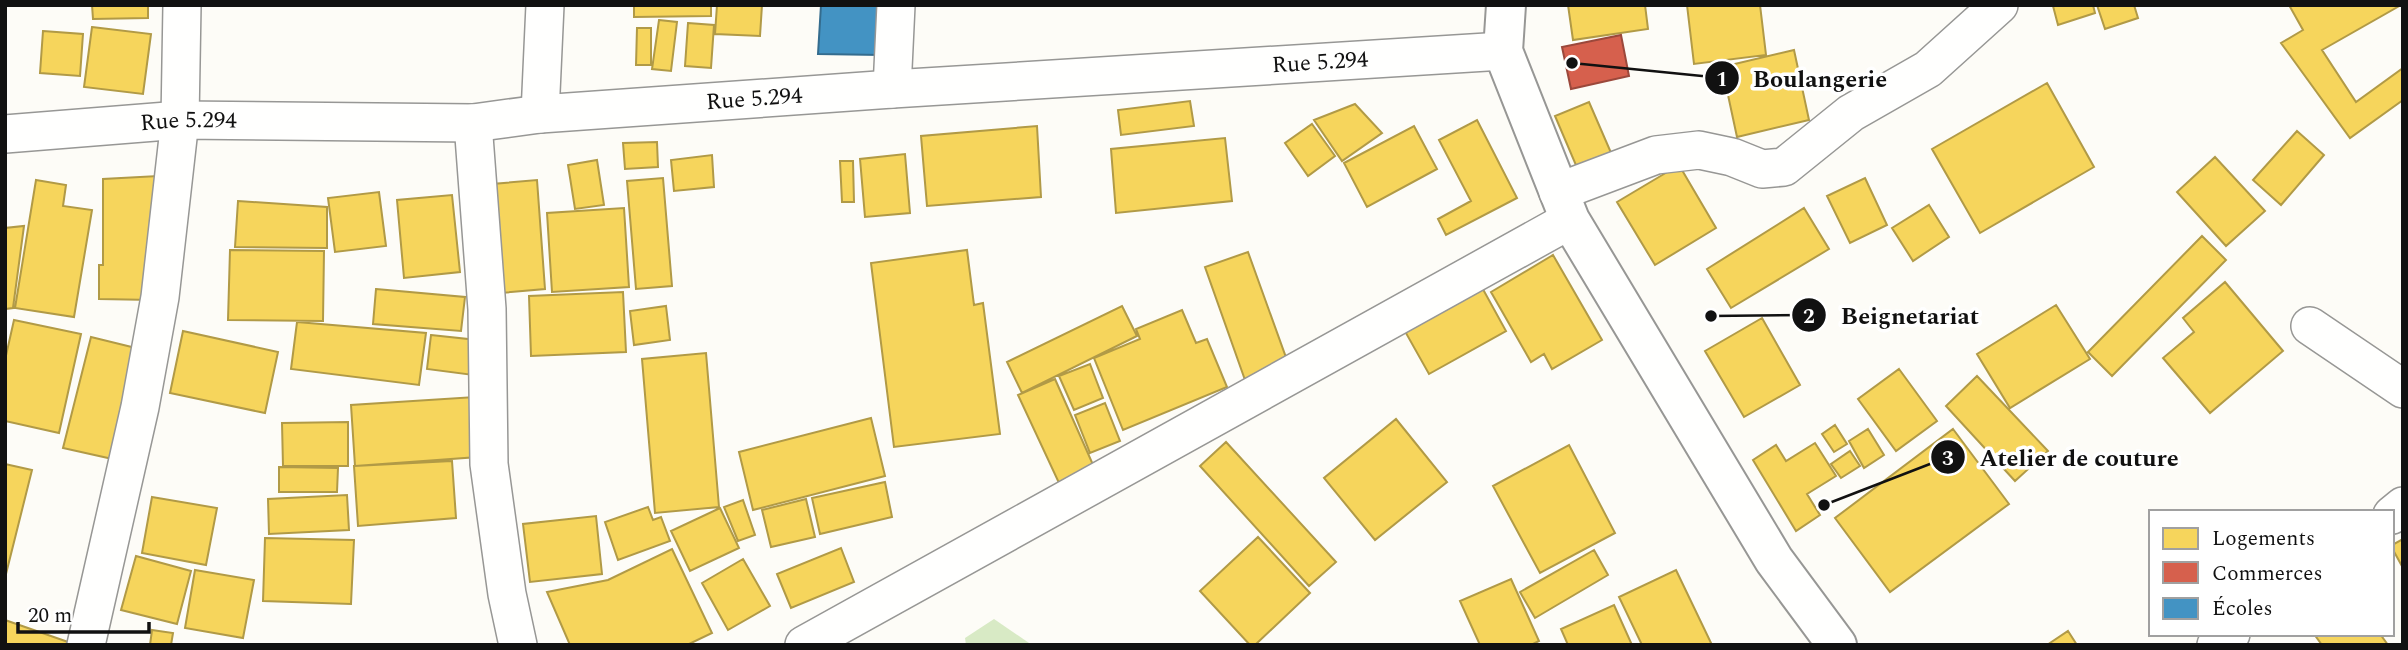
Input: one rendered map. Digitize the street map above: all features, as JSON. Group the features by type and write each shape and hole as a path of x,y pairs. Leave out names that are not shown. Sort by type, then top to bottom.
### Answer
{"street":[{"path":"86,645 140,407 160,297 180,120 182,5"},
{"path":"540,114 545,5"},
{"path":"892,89 896,5"},
{"path":"1506,5 1503,51 1564,206 1774,560 1837,645"},
{"path":"804,645 1656,155 1699,150 1732,157 1762,169 1784,167 1851,113 1928,69 1999,5"},
{"name":"Rue 5.294","path":"5,134 180,120 473,122 540,114 892,89 1503,51"},
{"path":"473,122 487,309 489,464 507,594 518,645"},
{"path":"2311,326 2403,388"}],"green space":[{"path":"994,619 1032,645 966,645 965,638"}],"building: Logements":[{"path":"92,5 148,5 148,18 93,19"},
{"path":"634,5 711,5 711,16 634,17"},
{"path":"717,5 762,5 760,36 715,34"},
{"path":"1568,5 1645,5 1648,29 1573,40"},
{"path":"1687,5 1760,5 1766,55 1694,64"},
{"path":"2093,5 2095,13 2058,25 2053,6"},
{"path":"2097,5 2134,5 2138,18 2105,29"},
{"path":"2289,5 2401,5 2322,50 2356,102 2403,68 2403,100 2350,138 2281,43 2303,30"},
{"path":"659,20 677,22 671,71 652,69"},
{"path":"688,23 714,25 711,68 685,66"},
{"path":"92,27 151,34 143,94 84,87"},
{"path":"637,28 651,28 651,65 636,65"},
{"path":"43,31 83,34 80,76 40,73"},
{"path":"1794,50 1809,120 1737,137 1722,67"},
{"path":"2047,83 2094,167 1980,233 1932,149"},
{"path":"1190,101 1194,126 1121,135 1118,110"},
{"path":"1589,102 1612,155 1578,170 1555,116"},
{"path":"1355,104 1382,133 1342,161 1314,120"},
{"path":"1477,120 1517,198 1446,235 1438,219 1471,201 1439,140"},
{"path":"1312,124 1335,156 1308,176 1285,143"},
{"path":"1037,126 1041,197 927,206 921,136"},
{"path":"1414,126 1437,169 1367,207 1344,163"},
{"path":"2297,131 2324,155 2281,205 2253,180"},
{"path":"1225,138 1232,201 1116,213 1111,149"},
{"path":"657,142 658,167 625,169 623,143"},
{"path":"905,154 910,213 865,217 860,159"},
{"path":"712,155 714,187 674,191 671,160"},
{"path":"2215,157 2265,211 2226,246 2177,192"},
{"path":"597,160 604,205 575,209 568,165"},
{"path":"840,161 853,161 854,202 842,202"},
{"path":"1679,165 1716,228 1655,265 1617,202"},
{"path":"158,176 153,300 99,299 99,265 103,265 103,179"},
{"path":"663,178 672,286 636,289 627,181"},
{"path":"1865,178 1887,225 1850,243 1827,196"},
{"path":"36,180 66,185 63,206 92,210 74,317 15,308"},
{"path":"537,180 545,289 501,293 492,184"},
{"path":"379,192 386,246 335,252 328,198"},
{"path":"452,195 460,272 404,278 397,200"},
{"path":"238,201 327,207 327,248 235,247"},
{"path":"1929,205 1949,237 1913,261 1892,228"},
{"path":"624,208 629,287 552,292 547,213"},
{"path":"1804,208 1829,249 1731,308 1707,269"},
{"path":"24,226 13,308 5,309 5,228"},
{"path":"2202,236 2226,260 2112,376 2088,352"},
{"path":"230,250 324,251 323,321 228,320"},
{"path":"967,250 974,305 983,303 1000,434 894,447 871,263"},
{"path":"1248,252 1288,363 1245,380 1205,267"},
{"path":"1553,255 1602,340 1552,369 1544,354 1531,362 1491,292"},
{"path":"1479,282 1506,331 1429,374 1402,326"},
{"path":"2225,282 2283,351 2210,413 2163,358 2194,332 2183,318"},
{"path":"376,289 465,297 461,331 373,324"},
{"path":"623,292 626,352 531,356 529,296"},
{"path":"2056,305 2090,359 2010,408 1977,354"},
{"path":"666,306 670,340 634,345 630,311"},
{"path":"1122,306 1137,336 1022,393 1007,362"},
{"path":"1182,310 1196,343 1207,339 1227,387 1123,430 1094,358 1140,339 1136,329"},
{"path":"1762,318 1800,385 1744,417 1705,351"},
{"path":"14,320 81,334 59,433 5,421 5,360"},
{"path":"297,322 426,333 419,385 291,369"},
{"path":"183,331 278,352 265,413 170,393"},
{"path":"431,335 477,340 473,375 427,369"},
{"path":"91,337 144,350 117,460 63,448"},
{"path":"706,353 719,507 655,513 642,359"},
{"path":"1090,364 1103,398 1074,410 1059,376"},
{"path":"1899,369 1937,421 1896,451 1858,399"},
{"path":"1977,376 2048,451 2015,481 1946,406"},
{"path":"1055,379 1094,467 1059,483 1018,395"},
{"path":"475,397 478,457 355,466 351,405"},
{"path":"1105,403 1120,441 1090,453 1075,415"},
{"path":"871,418 885,476 753,510 739,452"},
{"path":"1396,419 1447,482 1375,540 1324,478"},
{"path":"348,422 348,466 283,466 282,423"},
{"path":"1835,425 1847,444 1834,452 1822,434"},
{"path":"1868,429 1884,455 1864,468 1849,441"},
{"path":"1953,429 2009,504 1890,592 1835,518"},
{"path":"1226,442 1336,562 1309,586 1200,466"},
{"path":"1815,443 1836,476 1807,494 1820,515 1796,531 1753,460 1776,445 1786,461"},
{"path":"1569,445 1615,533 1540,573 1493,486"},
{"path":"1850,451 1860,466 1841,478 1831,464"},
{"path":"452,461 456,518 358,526 354,466"},
{"path":"5,464 32,470 5,578"},
{"path":"279,467 338,468 337,492 279,492"},
{"path":"885,482 892,517 820,534 812,498"},
{"path":"347,495 349,530 269,534 268,499"},
{"path":"152,497 217,508 206,565 142,553"},
{"path":"806,499 815,537 771,547 762,510"},
{"path":"743,500 755,535 738,541 724,507"},
{"path":"648,507 653,520 661,517 670,541 618,560 605,522"},
{"path":"720,508 739,548 690,571 671,531"},
{"path":"596,516 602,574 530,582 523,524"},
{"path":"1258,537 1310,593 1255,645 1250,645 1200,591"},
{"path":"265,538 354,540 351,604 263,601"},
{"path":"2403,539 2403,568 2394,552 2394,544"},
{"path":"841,548 854,582 791,608 777,574"},
{"path":"672,549 712,633 687,645 570,645 547,592 608,580"},
{"path":"1594,550 1608,575 1535,618 1520,592"},
{"path":"136,556 191,571 177,624 121,610"},
{"path":"743,559 770,606 728,630 702,583"},
{"path":"195,570 254,580 243,638 185,628"},
{"path":"1676,570 1712,645 1642,645 1619,597"},
{"path":"1511,579 1539,641 1531,645 1480,645 1460,601"},
{"path":"1614,605 1632,645 1568,645 1561,629"},
{"path":"5,620 71,643 71,645 5,645"},
{"path":"152,630 173,633 171,645 150,645"},
{"path":"2068,631 2077,645 2047,645"},
{"path":"2315,636 2381,636 2388,645 2322,645"}],"building: Commerces":[{"path":"1621,35 1629,76 1571,89 1562,47"}],"building: Écoles":[{"path":"821,5 883,5 881,55 818,54"}],"place":[{"name":"Boulangerie","path":"1572,63"},
{"name":"Beignetariat","path":"1711,316"},
{"name":"Atelier de couture","path":"1824,505"}]}
